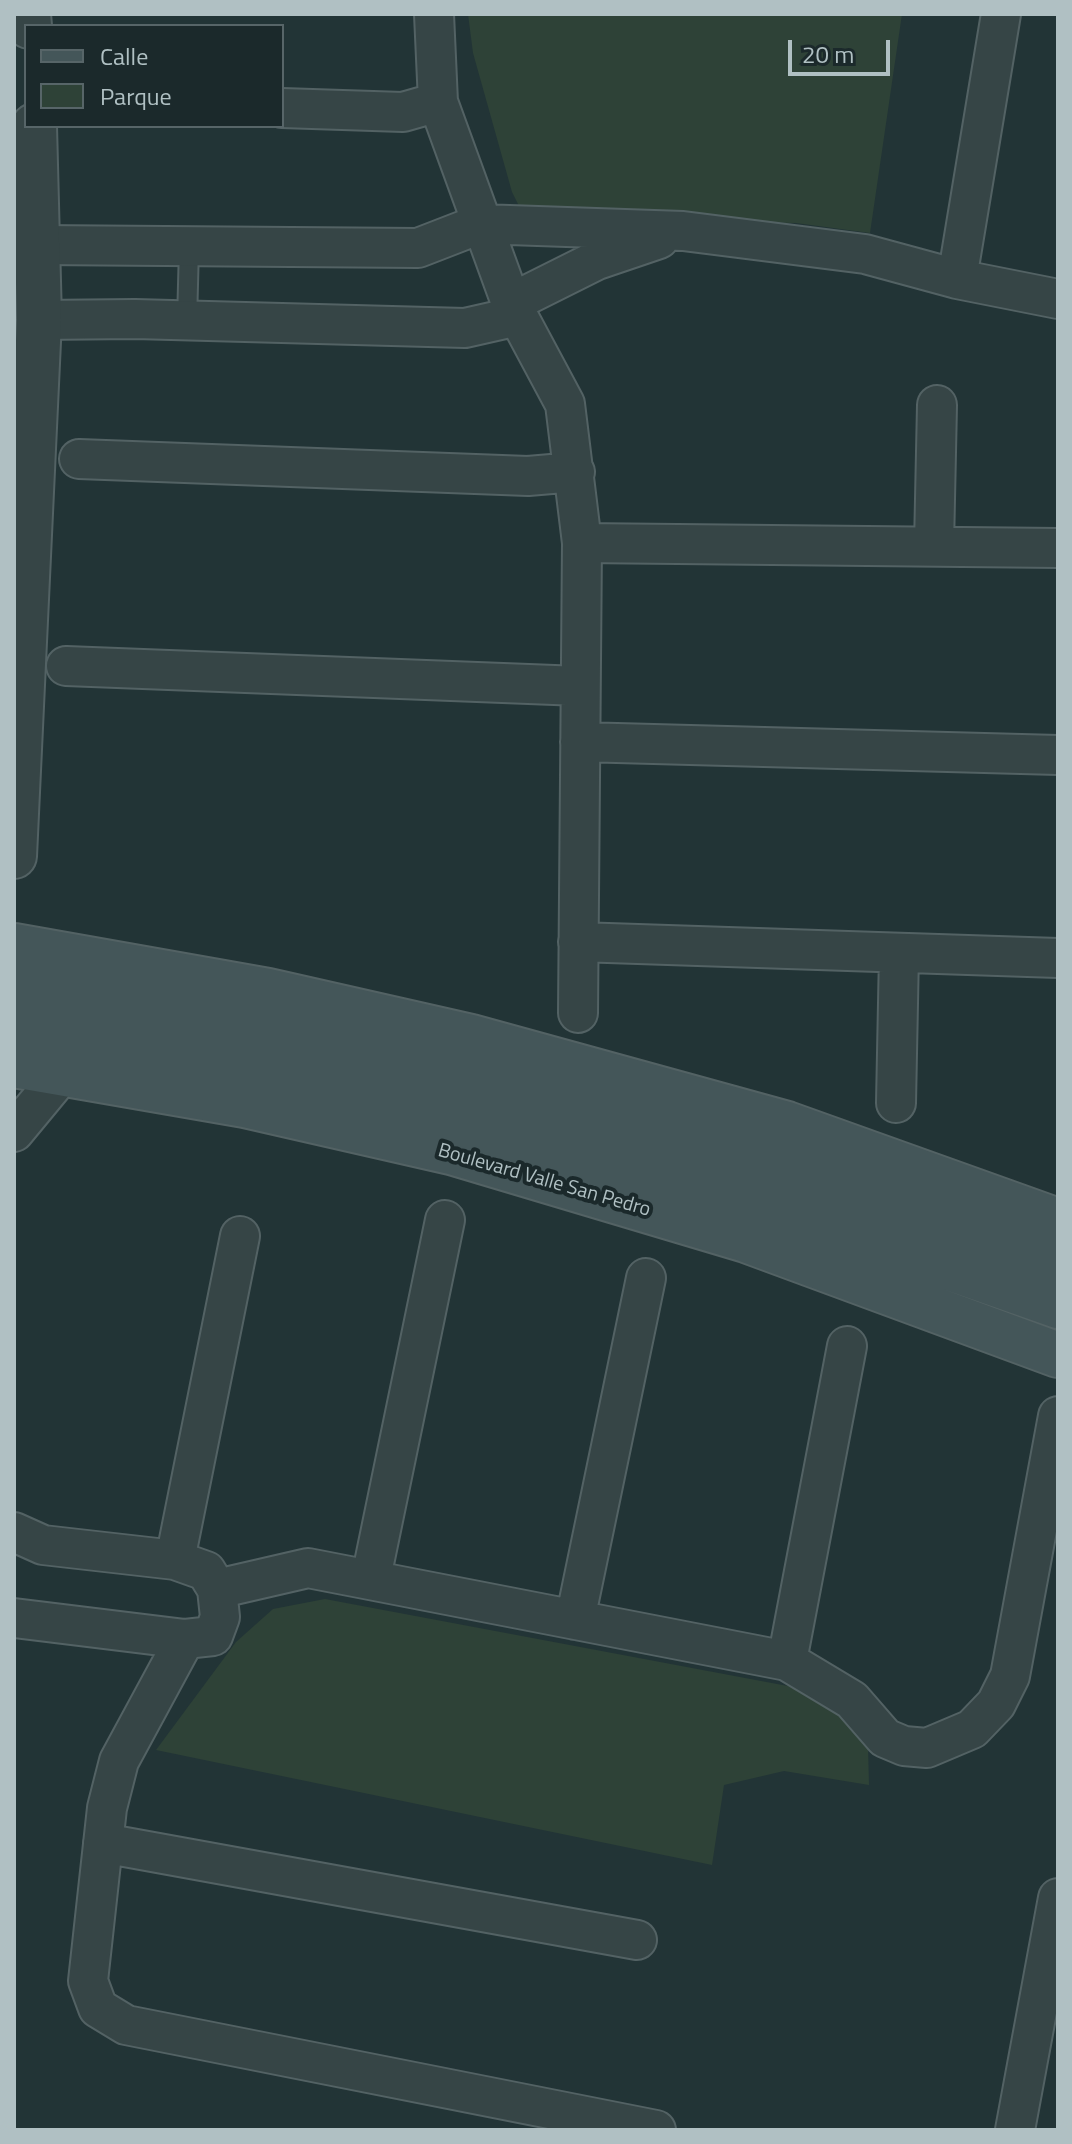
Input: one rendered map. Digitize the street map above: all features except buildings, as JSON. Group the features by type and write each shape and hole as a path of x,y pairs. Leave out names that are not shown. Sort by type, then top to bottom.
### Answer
{"main road":[{"path":"14,946 268,991 471,1037 787,1124 1058,1221"},
{"path":"14,984 260,1026 465,1074 774,1162 1058,1262"},
{"name":"Boulevard Valle San Pedro","path":"14,1026 252,1067 458,1115 758,1201 1058,1306"},
{"name":"Boulevard Valle San Pedro","path":"14,1065 245,1105 451,1152 746,1240 1058,1355"}],"street":[{"path":"434,14 438,102 480,224 514,309 565,404 575,472 582,543 578,1013"},
{"path":"957,279 1001,14"},
{"path":"284,108 403,112 438,102"},
{"path":"14,856 39,320 34,128"},
{"path":"39,245 418,248 480,224 683,231 865,254 957,279 1058,299"},
{"path":"39,320 465,328 514,309 597,260 683,231"},
{"path":"934,546 937,405"},
{"path":"79,459 528,476 575,472"},
{"path":"582,543 1058,548"},
{"path":"66,666 580,686"},
{"path":"580,742 1058,755"},
{"path":"578,942 1058,958"},
{"path":"896,1103 899,953"},
{"path":"14,1132 62,1074"},
{"path":"371,1578 445,1220"},
{"path":"175,1560 240,1236"},
{"path":"575,1620 646,1278"},
{"path":"787,1661 847,1346"},
{"path":"217,1589 308,1568 787,1661 852,1700 885,1738 904,1746 927,1748 972,1729 996,1704 1010,1676 1049,1513 1058,1416"},
{"path":"14,1532 43,1545 175,1560 206,1571 217,1589 220,1617 213,1636 185,1639 14,1618"},
{"path":"185,1639 119,1761 107,1808 88,1981 98,2008 126,2025 656,2130"},
{"path":"103,1843 637,1940"},
{"path":"1015,2130 1058,1898"}],"lane":[{"path":"187,322 189,247"}],"green space":[{"path":"468,14 902,14 870,233 796,223 525,218 512,192 473,53"},
{"path":"325,1599 793,1687 843,1709 868,1746 869,1785 784,1771 724,1785 712,1865 156,1750 236,1642 273,1609"}]}
